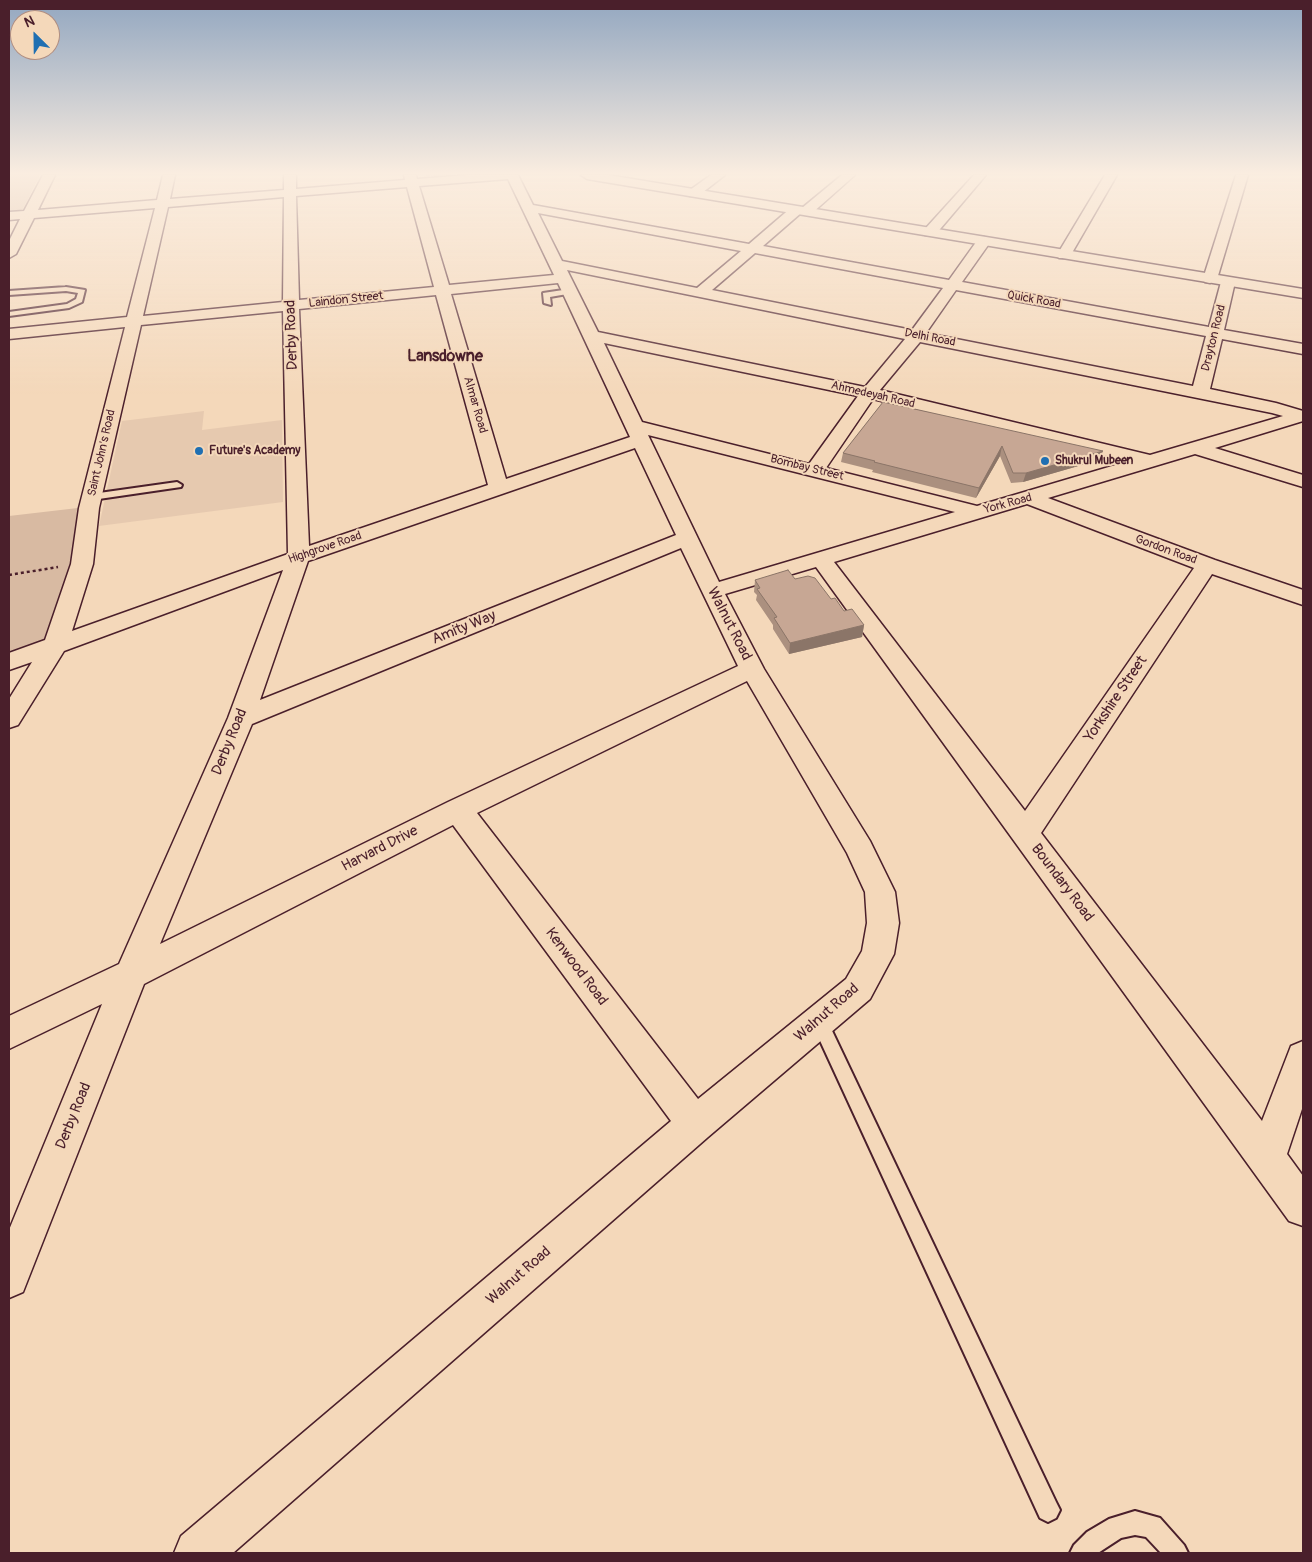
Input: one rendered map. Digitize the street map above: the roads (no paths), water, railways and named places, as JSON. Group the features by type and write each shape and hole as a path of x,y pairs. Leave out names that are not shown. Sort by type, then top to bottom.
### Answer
{"street":[{"name":"Saint John's Road","path":"9,719 55,646 82,564 92,498 151,248"},
{"name":"Derby Road","path":"9,1278 132,974 241,718 299,557 290,248"},
{"name":"Almar Road","path":"430,248 499,490"},
{"name":"Walnut Road","path":"198,1553 695,1124 858,989 878,954 884,923 880,892 860,849 752,669 712,591 549,248"},
{"path":"700,293 752,248"},
{"name":"Quick Road","path":"752,248 1303,349"},
{"path":"815,470 869,393 916,336 979,248"},
{"path":"1026,248 1303,294"},
{"path":"1064,254 1068,248"},
{"path":"1210,279 1220,248"},
{"name":"Laindon Street","path":"9,334 564,278"},
{"name":"Delhi Road","path":"564,278 700,293 1303,416"},
{"name":"Drayton Road","path":"1200,394 1228,282"},
{"name":"Ahmedeyah Road","path":"592,336 869,393 1152,461"},
{"name":"York Road","path":"712,591 1030,498 1192,447 1303,416"},
{"name":"Highgrove Road","path":"9,662 299,557 499,490 638,432"},
{"name":"Bombay Street","path":"638,432 815,470 978,512"},
{"path":"1192,447 1303,481"},
{"name":"Gordon Road","path":"1030,498 1208,565 1303,598"},
{"name":"Amity Way","path":"241,718 687,538"},
{"name":"Boundary Road","path":"821,559 1303,1207"},
{"name":"Yorkshire Street","path":"1025,834 1208,565"},
{"name":"Harvard Drive","path":"9,1033 132,974 458,810 752,669"},
{"name":"Kenwood Road","path":"458,810 695,1124"},
{"path":"1267,1157 1303,1056"}],"lane":[{"path":"548,303 546,295 564,278"},
{"path":"9,294 66,289 82,292 79,300 69,306 9,314"},
{"path":"92,498 177,485"},
{"path":"819,1021 1048,1510"},
{"path":"1082,1553 1095,1540 1117,1527 1135,1523 1152,1526 1176,1553"}],"place":[{"name":"Future's Academy","path":"199,451"},
{"name":"Shukrul Mubeen","path":"1045,461"}],"district":[{"name":"Lansdowne","path":"445,357"}]}
